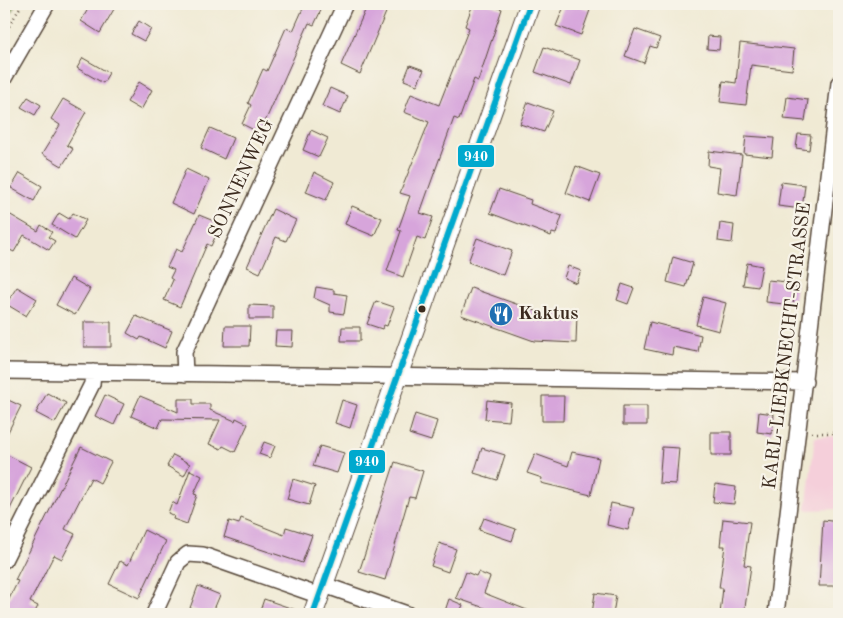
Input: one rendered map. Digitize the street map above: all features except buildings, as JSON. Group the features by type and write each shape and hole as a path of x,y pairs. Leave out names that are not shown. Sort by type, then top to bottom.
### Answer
{"street":[{"path":"4,78 47,4"},
{"name":"SONNENWEG","path":"185,374 184,352 345,4"},
{"path":"313,614 530,4"},
{"name":"KARL-LIEBKNECHT-STRASSE","path":"776,614 839,83"},
{"path":"4,371 805,382"},
{"path":"4,560 92,384 93,372"},
{"path":"154,614 178,562 188,554 203,555 406,614"}],"path":[{"path":"4,35 22,4"},
{"path":"798,431 839,433"}],"shaded area":[{"path":"839,436 839,509 806,510 815,437"}],"green space":[{"path":"4,4 16,4 4,25"}],"transit line":[{"name":"940","path":"313,614 530,4"}],"place":[{"name":"Kaktus","path":"501,314"}]}
